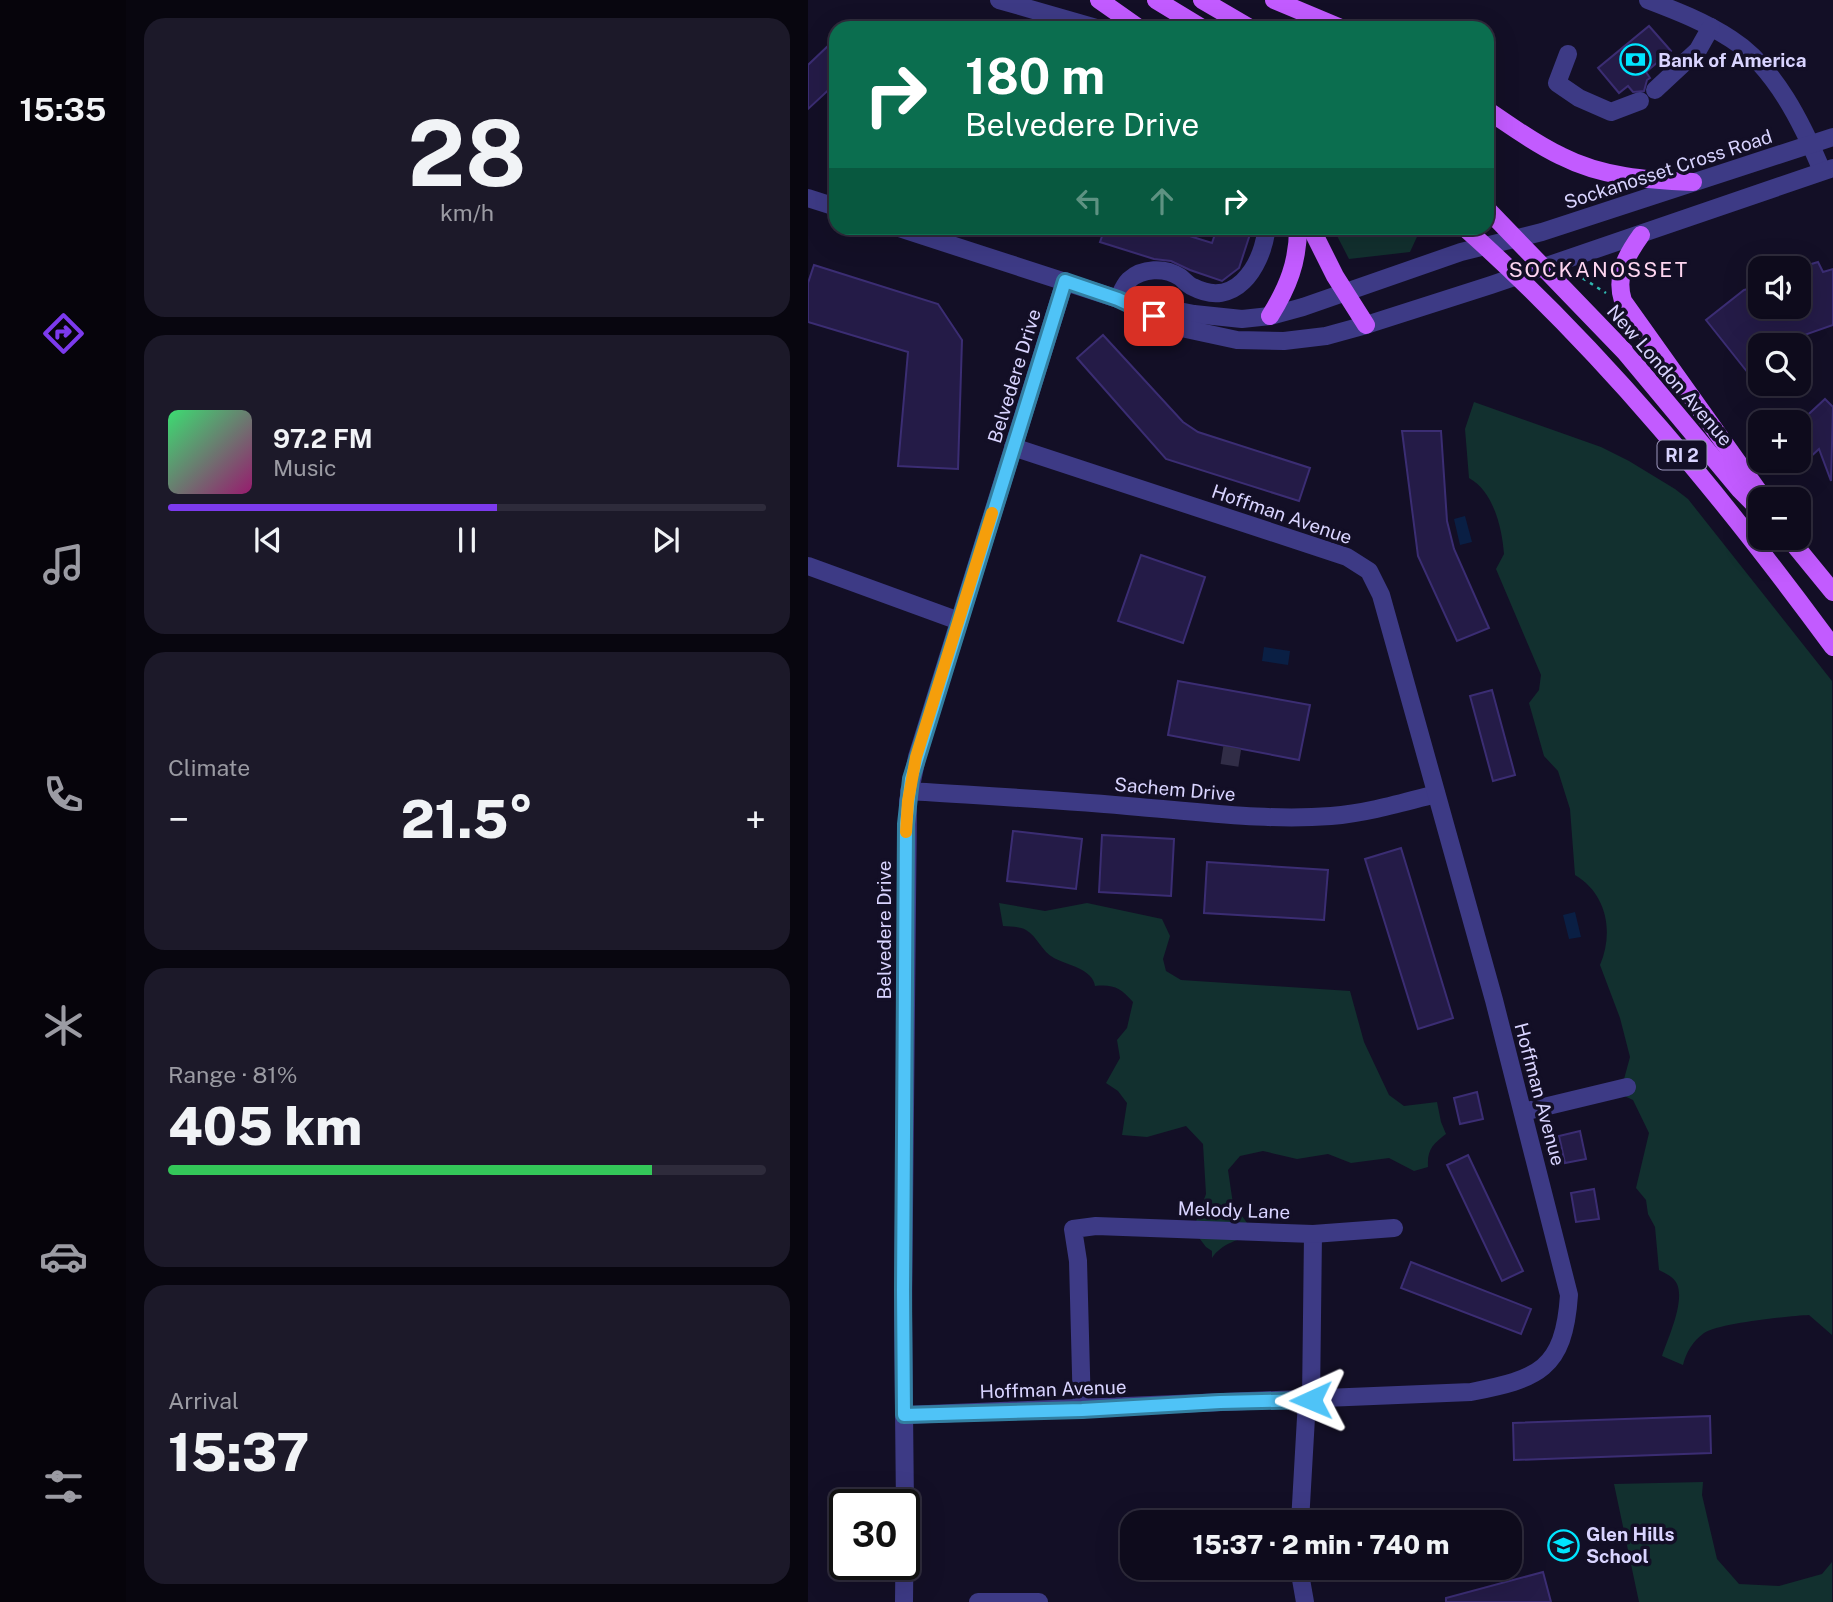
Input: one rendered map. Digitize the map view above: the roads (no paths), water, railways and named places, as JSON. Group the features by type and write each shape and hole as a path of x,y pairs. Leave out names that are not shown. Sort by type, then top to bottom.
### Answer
{"main road":[{"path":"1099,0 1129,21"},
{"path":"1156,0 1190,21"},
{"path":"1202,0 1238,21"},
{"path":"1275,0 1324,21"},
{"path":"1494,114 1559,155 1588,167 1630,178 1693,182"},
{"name":"New London Avenue","path":"1494,216 1625,352 1748,498"},
{"path":"1270,316 1292,275 1298,235"},
{"path":"1315,235 1366,325"},
{"name":"RI 2","path":"1473,235 1565,323 1649,415 1784,580 1832,647"},
{"path":"1640,235 1623,266 1619,284 1623,301 1755,487"},
{"path":"1799,550 1832,592"}],"street":[{"path":"999,0 1056,21"},
{"path":"921,235 1118,299 1186,330 1237,340 1284,341 1306,339 1366,325 1827,170 1802,124 1759,64 1734,40 1691,16 1648,0"},
{"path":"1568,54 1557,83 1579,98 1611,112 1647,95 1698,50 1710,27"},
{"name":"Sockanosset Cross Road","path":"1118,299 1226,318 1270,316 1485,245 1542,232 1832,137"},
{"path":"808,198 829,205"},
{"path":"1118,299 1127,281 1139,272 1154,270 1178,276 1194,288 1216,293 1236,287 1248,278 1257,265 1266,235"},
{"path":"1178,276 1181,311"},
{"name":"Belvedere Drive","path":"904,1602 903,1299 906,838 909,791 916,757 1065,281"},
{"name":"Hoffman Avenue","path":"904,1415 1082,1410 1471,1392 1525,1379 1543,1368 1555,1354 1568,1323 1569,1295 1523,1112 1381,595 1369,571 1347,557 1013,447"},
{"path":"808,566 959,621"},
{"name":"Sachem Drive","path":"909,791 1061,800 1252,817 1299,818 1334,816 1380,808 1436,794"},
{"path":"1523,1112 1627,1087"},
{"name":"Melody Lane","path":"1082,1410 1078,1261 1073,1229 1096,1226 1313,1234 1394,1228"},
{"path":"1301,1510 1309,1400 1313,1234"},
{"path":"1301,1580 1306,1602"},
{"path":"978,1602 1039,1602"}],"water":[{"path":"1465,516 1472,542 1460,545 1454,519"},
{"path":"1264,647 1290,651 1288,665 1262,661"},
{"path":"1575,912 1581,937 1569,939 1563,915"}],"tunnel":[{"path":"1222,755 1241,758"}],"place":[{"name":"Bank of America","path":"1635,60"},
{"name":"Glen Hills School","path":"1563,1545"}],"district":[{"name":"SOCKANOSSET","path":"1599,269"}]}
